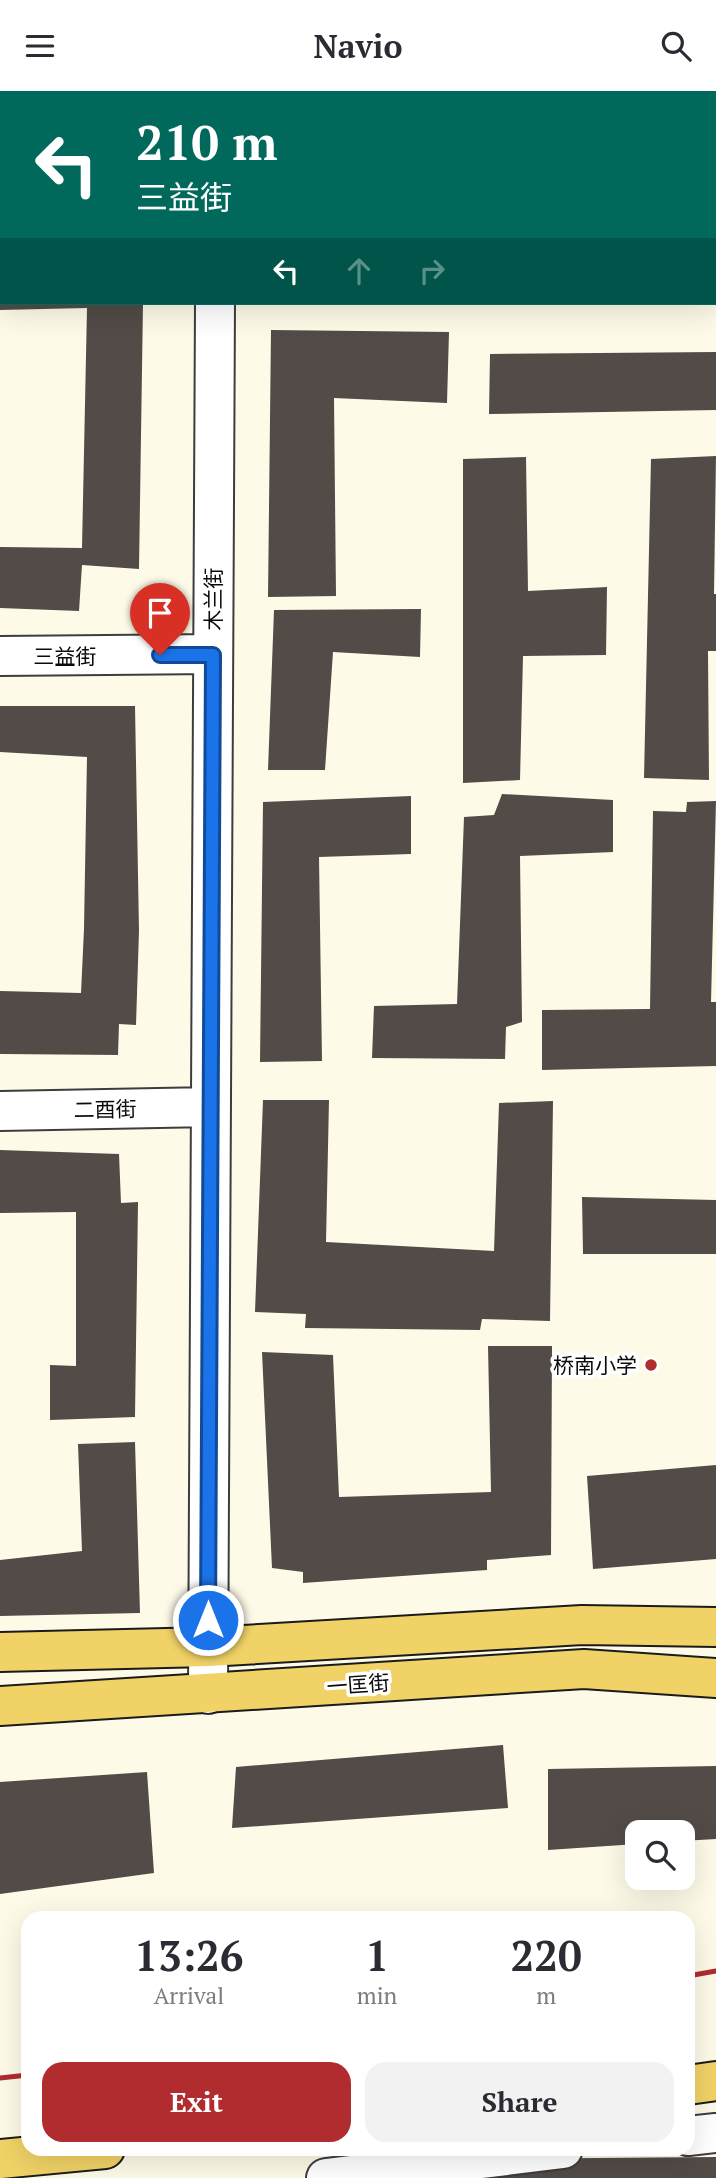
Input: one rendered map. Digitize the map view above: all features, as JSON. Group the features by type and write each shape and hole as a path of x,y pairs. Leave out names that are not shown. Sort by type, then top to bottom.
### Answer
{"main road":[{"path":"0,1652 208,1647 582,1625 716,1627"},
{"name":"一匡街","path":"0,1706 584,1669 716,1678"},
{"path":"695,2084 716,2081"},
{"path":"0,2159 32,2156"}],"street":[{"name":"木兰街","path":"208,1694 215,305"},
{"name":"三益街","path":"0,656 213,655"},
{"name":"二酉街","path":"0,1111 211,1107"},
{"path":"695,2135 716,2133"},
{"path":"326,2178 506,2156"}],"building":[{"path":"0,305 143,305 139,569 82,565 79,611 0,608 0,547 82,548 87,308 0,310"},
{"path":"271,330 449,332 447,403 334,398 336,596 268,597"},
{"path":"716,352 716,410 489,414 490,354"},
{"path":"716,456 716,651 708,651 709,780 644,778 651,459"},
{"path":"526,457 528,591 607,587 606,655 523,656 520,780 463,783 463,459"},
{"path":"421,609 420,657 333,652 325,770 268,770 274,610"},
{"path":"0,706 135,706 139,931 136,1025 119,1024 118,1055 0,1054 0,991 81,993 87,757 0,752"},
{"path":"502,794 613,800 613,852 520,856 522,1022 506,1027 505,1059 372,1058 374,1006 457,1004 464,817 494,815"},
{"path":"411,796 411,854 319,857 322,1061 260,1062 263,802"},
{"path":"716,801 711,1002 716,1002 716,1066 542,1070 542,1010 650,1009 653,811 686,812 687,802"},
{"path":"263,1100 329,1100 326,1242 494,1251 499,1103 553,1101 550,1321 482,1319 480,1330 305,1328 306,1314 255,1312"},
{"path":"0,1150 119,1154 121,1203 138,1202 135,1417 50,1420 50,1365 76,1366 76,1212 0,1213"},
{"path":"582,1197 716,1200 716,1254 583,1254"},
{"path":"488,1346 552,1346 551,1555 487,1560 487,1570 303,1583 303,1572 272,1568 262,1352 333,1355 339,1497 491,1492"},
{"path":"135,1442 140,1613 0,1616 0,1560 82,1551 78,1444"},
{"path":"716,1465 716,1559 593,1569 587,1476"},
{"path":"503,1745 508,1808 232,1828 236,1767"},
{"path":"716,1766 716,1839 695,1840 695,1820 625,1820 625,1845 548,1850 548,1769"},
{"path":"147,1772 154,1873 0,1894 0,1782"},
{"path":"716,2157 716,2178 492,2178 492,2159"}],"railway":[{"path":"695,1975 716,1971"},
{"path":"0,2078 21,2076"}],"place":[{"name":"桥南小学","path":"651,1365"}],"route":[{"path":"160,655 213,655 208,1620"}]}
